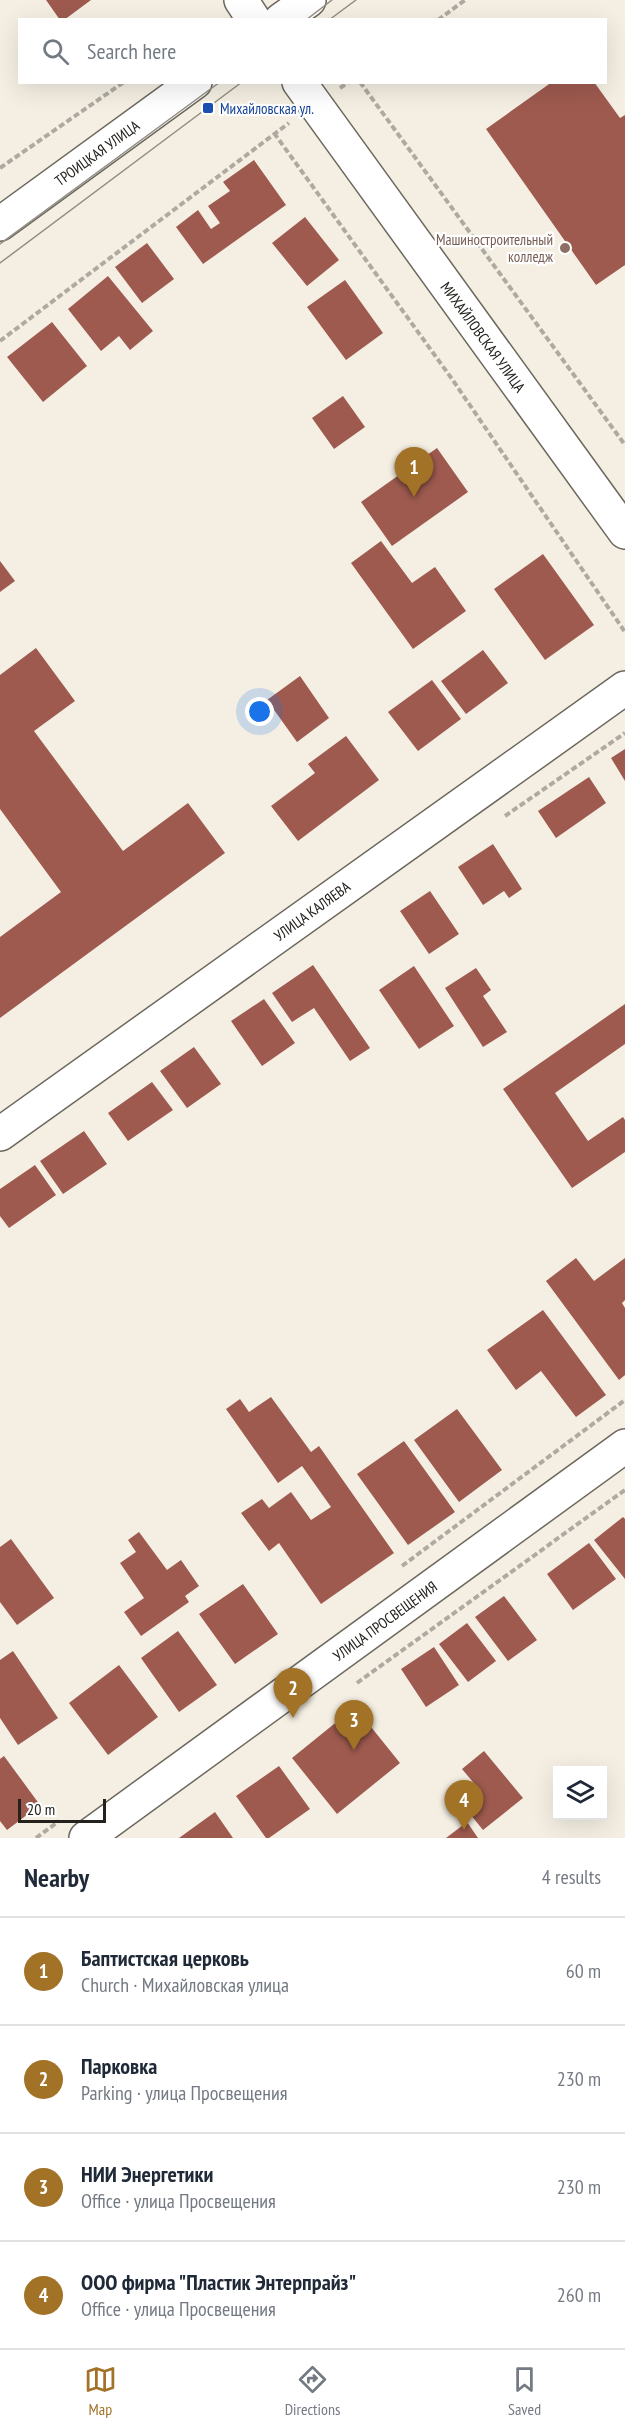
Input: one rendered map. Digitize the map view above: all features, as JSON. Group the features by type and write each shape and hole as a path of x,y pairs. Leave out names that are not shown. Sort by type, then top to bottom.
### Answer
{"street":[{"path":"241,0 253,18"},
{"path":"285,18 309,0"},
{"name":"ТРОИЦКАЯ УЛИЦА","path":"0,224 192,84"},
{"name":"МИХАЙЛОВСКАЯ УЛИЦА","path":"307,94 625,532"},
{"name":"УЛИЦА КАЛЯЕВА","path":"0,1134 625,688"},
{"name":"УЛИЦА ПРОСВЕЩЕНИЯ","path":"86,1838 625,1446"}],"path":[{"path":"441,18 465,0"},
{"path":"0,168 121,84"},
{"path":"0,341 274,133 307,94 342,84"},
{"path":"361,84 625,445"},
{"path":"274,133 452,380 625,632"},
{"path":"355,1685 625,1490"}],"building":[{"path":"46,0 91,0 67,18 59,18"},
{"name":"Машиностроительный колледж","path":"549,84 595,84 620,118 625,115 625,265 596,285 486,129"},
{"path":"254,160 286,205 203,264 176,227 198,210 211,229 220,223 208,206 230,191 223,182"},
{"path":"305,217 339,260 307,286 272,243"},
{"path":"147,243 174,279 142,303 115,267"},
{"path":"108,276 153,331 130,350 119,336 101,351 68,309"},
{"path":"345,280 383,333 346,360 307,307"},
{"path":"52,322 87,366 43,402 7,357"},
{"path":"343,396 365,427 334,449 312,418"},
{"path":"437,448 468,492 392,546 361,502"},
{"path":"381,541 412,583 435,567 466,611 413,649 351,563"},
{"path":"543,554 594,625 545,660 494,589"},
{"path":"0,561 15,581 0,592"},
{"path":"36,648 75,701 34,731 123,851 188,803 225,853 0,1018 0,937 61,892 0,809 0,675"},
{"path":"483,650 508,683 466,714 441,681"},
{"path":"300,676 329,718 297,742 267,700"},
{"path":"432,680 461,719 418,751 388,712"},
{"path":"346,736 379,780 298,841 271,806 315,773 308,764"},
{"path":"625,749 625,781 611,758"},
{"path":"589,777 606,803 556,838 538,811"},
{"path":"493,844 522,889 509,898 504,891 483,905 458,867"},
{"path":"430,891 459,934 429,954 400,911"},
{"path":"313,965 370,1048 350,1061 314,1008 292,1022 272,993"},
{"path":"414,966 454,1026 419,1049 379,990"},
{"path":"476,968 491,990 483,996 507,1032 483,1047 445,988"},
{"path":"264,999 295,1043 262,1066 231,1021"},
{"path":"625,1004 625,1044 555,1093 588,1141 623,1117 625,1120 625,1152 572,1188 503,1089"},
{"path":"194,1047 221,1084 187,1108 160,1071"},
{"path":"152,1082 173,1110 128,1141 108,1113"},
{"path":"84,1131 107,1164 63,1194 40,1161"},
{"path":"35,1165 56,1195 9,1228 0,1216 0,1189"},
{"path":"576,1258 594,1281 625,1258 625,1300 622,1303 625,1308 625,1375 619,1380 546,1281"},
{"path":"543,1310 606,1395 576,1417 541,1371 516,1390 487,1350"},
{"path":"271,1397 311,1452 319,1446 394,1553 321,1604 279,1543 269,1551 241,1513 262,1499 269,1508 291,1492 311,1520 331,1507 302,1466 278,1483 226,1409 240,1399 249,1412"},
{"path":"457,1409 502,1470 459,1502 414,1440"},
{"path":"404,1441 455,1512 408,1545 357,1474"},
{"path":"623,1517 625,1519 625,1579 594,1540"},
{"path":"139,1532 167,1570 181,1560 199,1586 185,1596 189,1602 141,1636 124,1612 144,1598 120,1563 136,1552 128,1540"},
{"path":"11,1539 54,1598 17,1625 0,1602 0,1547"},
{"path":"589,1543 616,1579 573,1610 547,1574"},
{"path":"243,1584 278,1634 235,1664 199,1614"},
{"path":"504,1596 537,1640 508,1661 475,1617"},
{"path":"467,1623 496,1661 468,1682 439,1644"},
{"path":"178,1631 217,1685 179,1712 141,1658"},
{"path":"434,1647 459,1685 426,1707 401,1669"},
{"path":"13,1651 58,1718 18,1745 0,1718 0,1660"},
{"path":"119,1665 158,1717 108,1755 69,1703"},
{"path":"355,1707 400,1763 337,1814 292,1758"},
{"path":"484,1751 523,1798 483,1830 461,1803 478,1788 462,1769"},
{"path":"4,1756 40,1805 7,1830 0,1821 0,1759"},
{"path":"279,1766 310,1809 266,1838 236,1796"},
{"path":"215,1812 233,1838 179,1838"},
{"path":"467,1822 478,1838 446,1838"}],"tram line":[{"path":"309,18 332,0"},
{"path":"332,18 356,0"},
{"path":"0,244 217,84"},
{"path":"0,263 239,84"}],"place":[{"name":"Михайловская ул.","path":"208,108"},
{"name":"Машиностроительный колледж","path":"565,248"},
{"name":"Баптистская церковь","path":"414,497"},
{"name":"Парковка","path":"293,1718"},
{"name":"НИИ Энергетики","path":"354,1750"},
{"name":"ООО фирма \"Пластик Энтерпрайз\"","path":"464,1830"}]}
